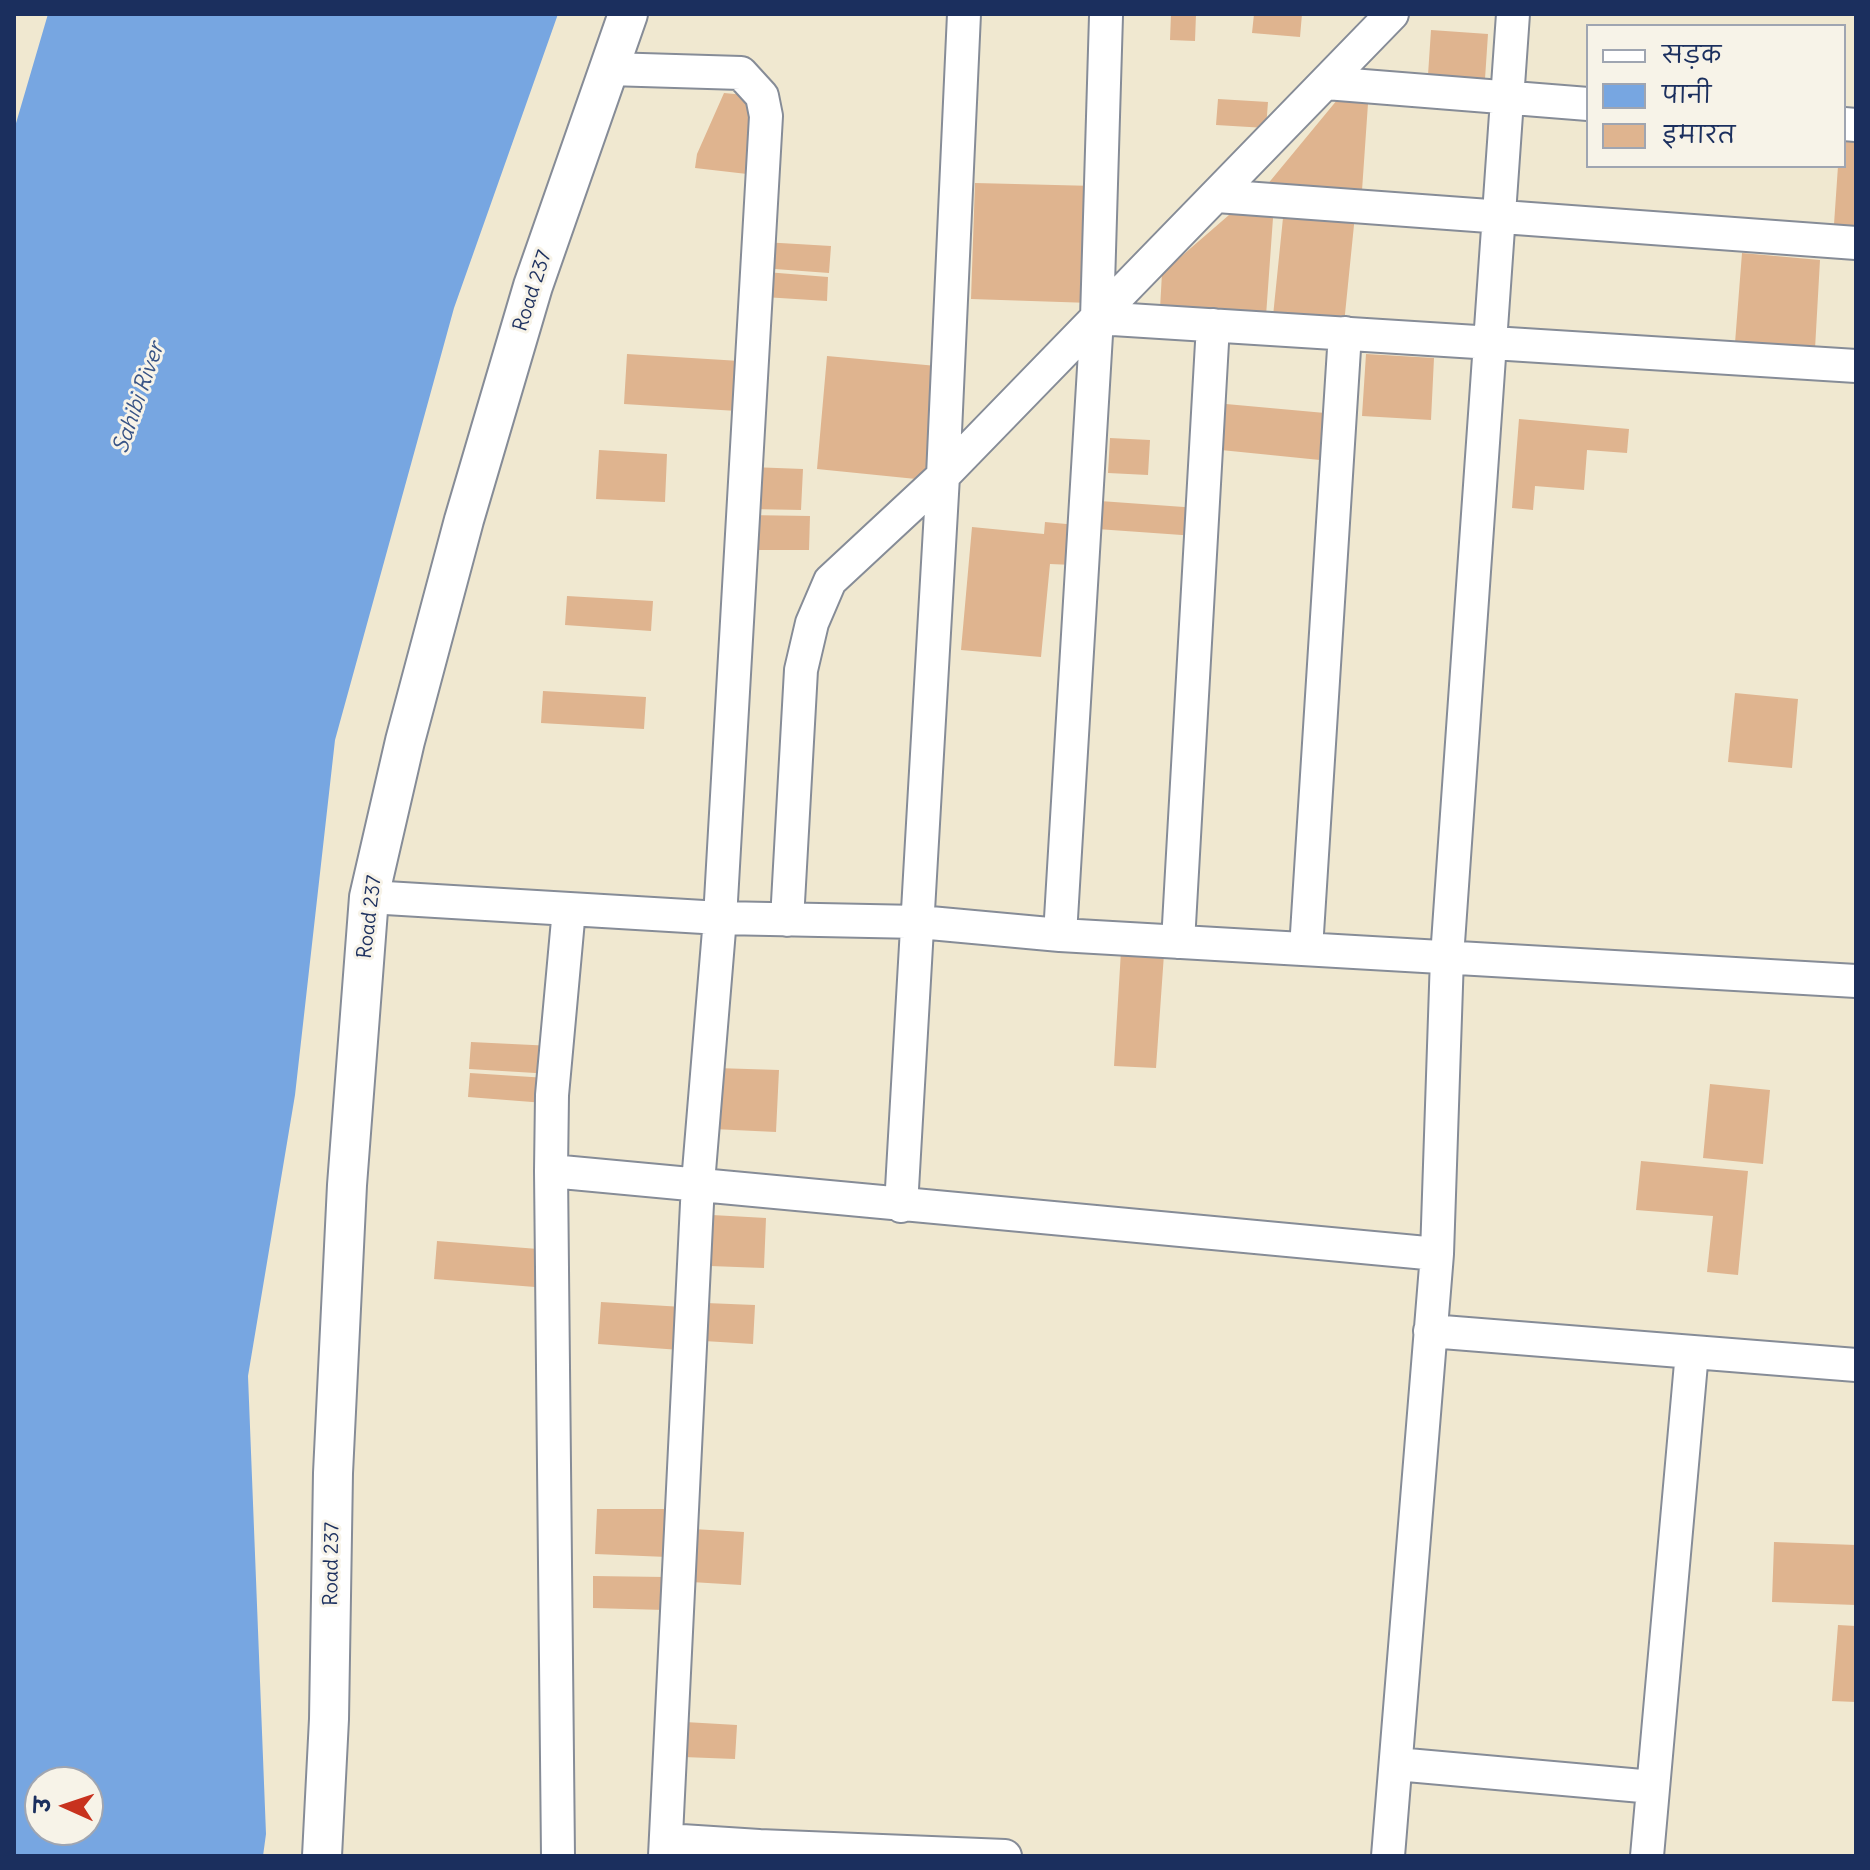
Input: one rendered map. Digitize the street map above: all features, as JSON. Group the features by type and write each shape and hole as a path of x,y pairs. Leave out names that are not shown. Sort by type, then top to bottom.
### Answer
{"street":[{"name":"Road 237","path":"322,1856 329,1719 333,1473 346,1200 369,897 405,741 464,520 533,286 628,14"},
{"path":"901,1206 943,476 964,14"},
{"path":"787,920 801,670 812,623 830,581 943,476 1392,14"},
{"path":"1388,1856 1437,1254 1447,957 1513,14"},
{"path":"1060,935 1097,318 1106,16"},
{"path":"609,69 741,73 762,96 766,116 720,918 698,1183 666,1848 1005,1856"},
{"path":"1326,83 1586,104"},
{"path":"1217,196 1856,243"},
{"path":"1097,318 1856,366"},
{"path":"1178,942 1213,325"},
{"path":"1306,949 1345,333"},
{"path":"369,897 720,918 919,922 1060,935 1856,981"},
{"path":"558,1856 551,1171 552,1095 569,909"},
{"path":"551,1171 1437,1254"},
{"path":"1430,1331 1856,1365"},
{"path":"1647,1856 1692,1352"},
{"path":"1396,1764 1653,1787"}],"water":[{"name":"Sahibi River","path":"48,14 558,14 454,308 335,740 295,1095 248,1376 266,1834 263,1856 14,1856 14,130"}],"building":[{"path":"1171,14 1196,14 1195,41 1170,40"},
{"path":"1254,14 1302,14 1300,37 1252,33"},
{"path":"1431,30 1488,34 1485,79 1428,75"},
{"path":"1347,88 1369,89 1361,205 1257,197"},
{"path":"724,93 756,96 747,174 695,168 697,154"},
{"path":"1218,99 1268,102 1266,128 1216,125"},
{"path":"1846,137 1856,137 1856,240 1833,239 1838,168 1846,168"},
{"path":"975,183 1095,186 1091,303 971,299"},
{"path":"1244,202 1274,204 1266,316 1160,309 1162,273"},
{"path":"1284,208 1355,215 1344,324 1273,316"},
{"path":"763,242 831,246 829,273 761,268"},
{"path":"1742,253 1820,260 1815,349 1735,343"},
{"path":"766,272 828,277 827,301 764,297"},
{"path":"627,354 740,361 737,411 624,404"},
{"path":"1366,354 1434,358 1431,420 1362,416"},
{"path":"827,356 937,366 926,480 817,469"},
{"path":"1215,403 1325,413 1320,460 1211,449"},
{"path":"1519,419 1629,429 1627,453 1587,450 1584,490 1535,486 1533,510 1512,508"},
{"path":"1110,438 1150,440 1148,475 1108,473"},
{"path":"599,450 667,454 665,502 596,499"},
{"path":"751,467 803,469 801,510 749,509"},
{"path":"1100,501 1198,508 1196,536 1097,529"},
{"path":"747,515 810,516 809,550 746,550"},
{"path":"1045,522 1077,525 1073,565 1050,564 1041,657 961,650 972,527 1044,534"},
{"path":"567,596 653,601 651,631 565,625"},
{"path":"543,691 646,697 644,729 541,723"},
{"path":"1735,693 1798,699 1792,768 1728,762"},
{"path":"1121,951 1164,954 1156,1068 1114,1066"},
{"path":"471,1042 553,1046 552,1074 469,1069"},
{"path":"716,1068 779,1070 776,1132 713,1129"},
{"path":"470,1073 547,1078 545,1103 468,1097"},
{"path":"1710,1084 1770,1090 1763,1164 1703,1158"},
{"path":"1641,1161 1748,1171 1738,1275 1707,1272 1713,1216 1636,1210"},
{"path":"712,1215 766,1218 764,1268 710,1266"},
{"path":"437,1241 538,1249 535,1287 434,1279"},
{"path":"601,1302 683,1307 680,1350 598,1344"},
{"path":"706,1303 755,1305 753,1344 704,1341"},
{"path":"597,1509 669,1509 667,1557 595,1554"},
{"path":"693,1529 744,1532 741,1585 691,1582"},
{"path":"1774,1542 1856,1545 1856,1605 1772,1602"},
{"path":"593,1576 665,1577 665,1610 593,1608"},
{"path":"1838,1625 1856,1626 1856,1702 1832,1701"},
{"path":"685,1722 737,1725 735,1759 683,1757"}]}
